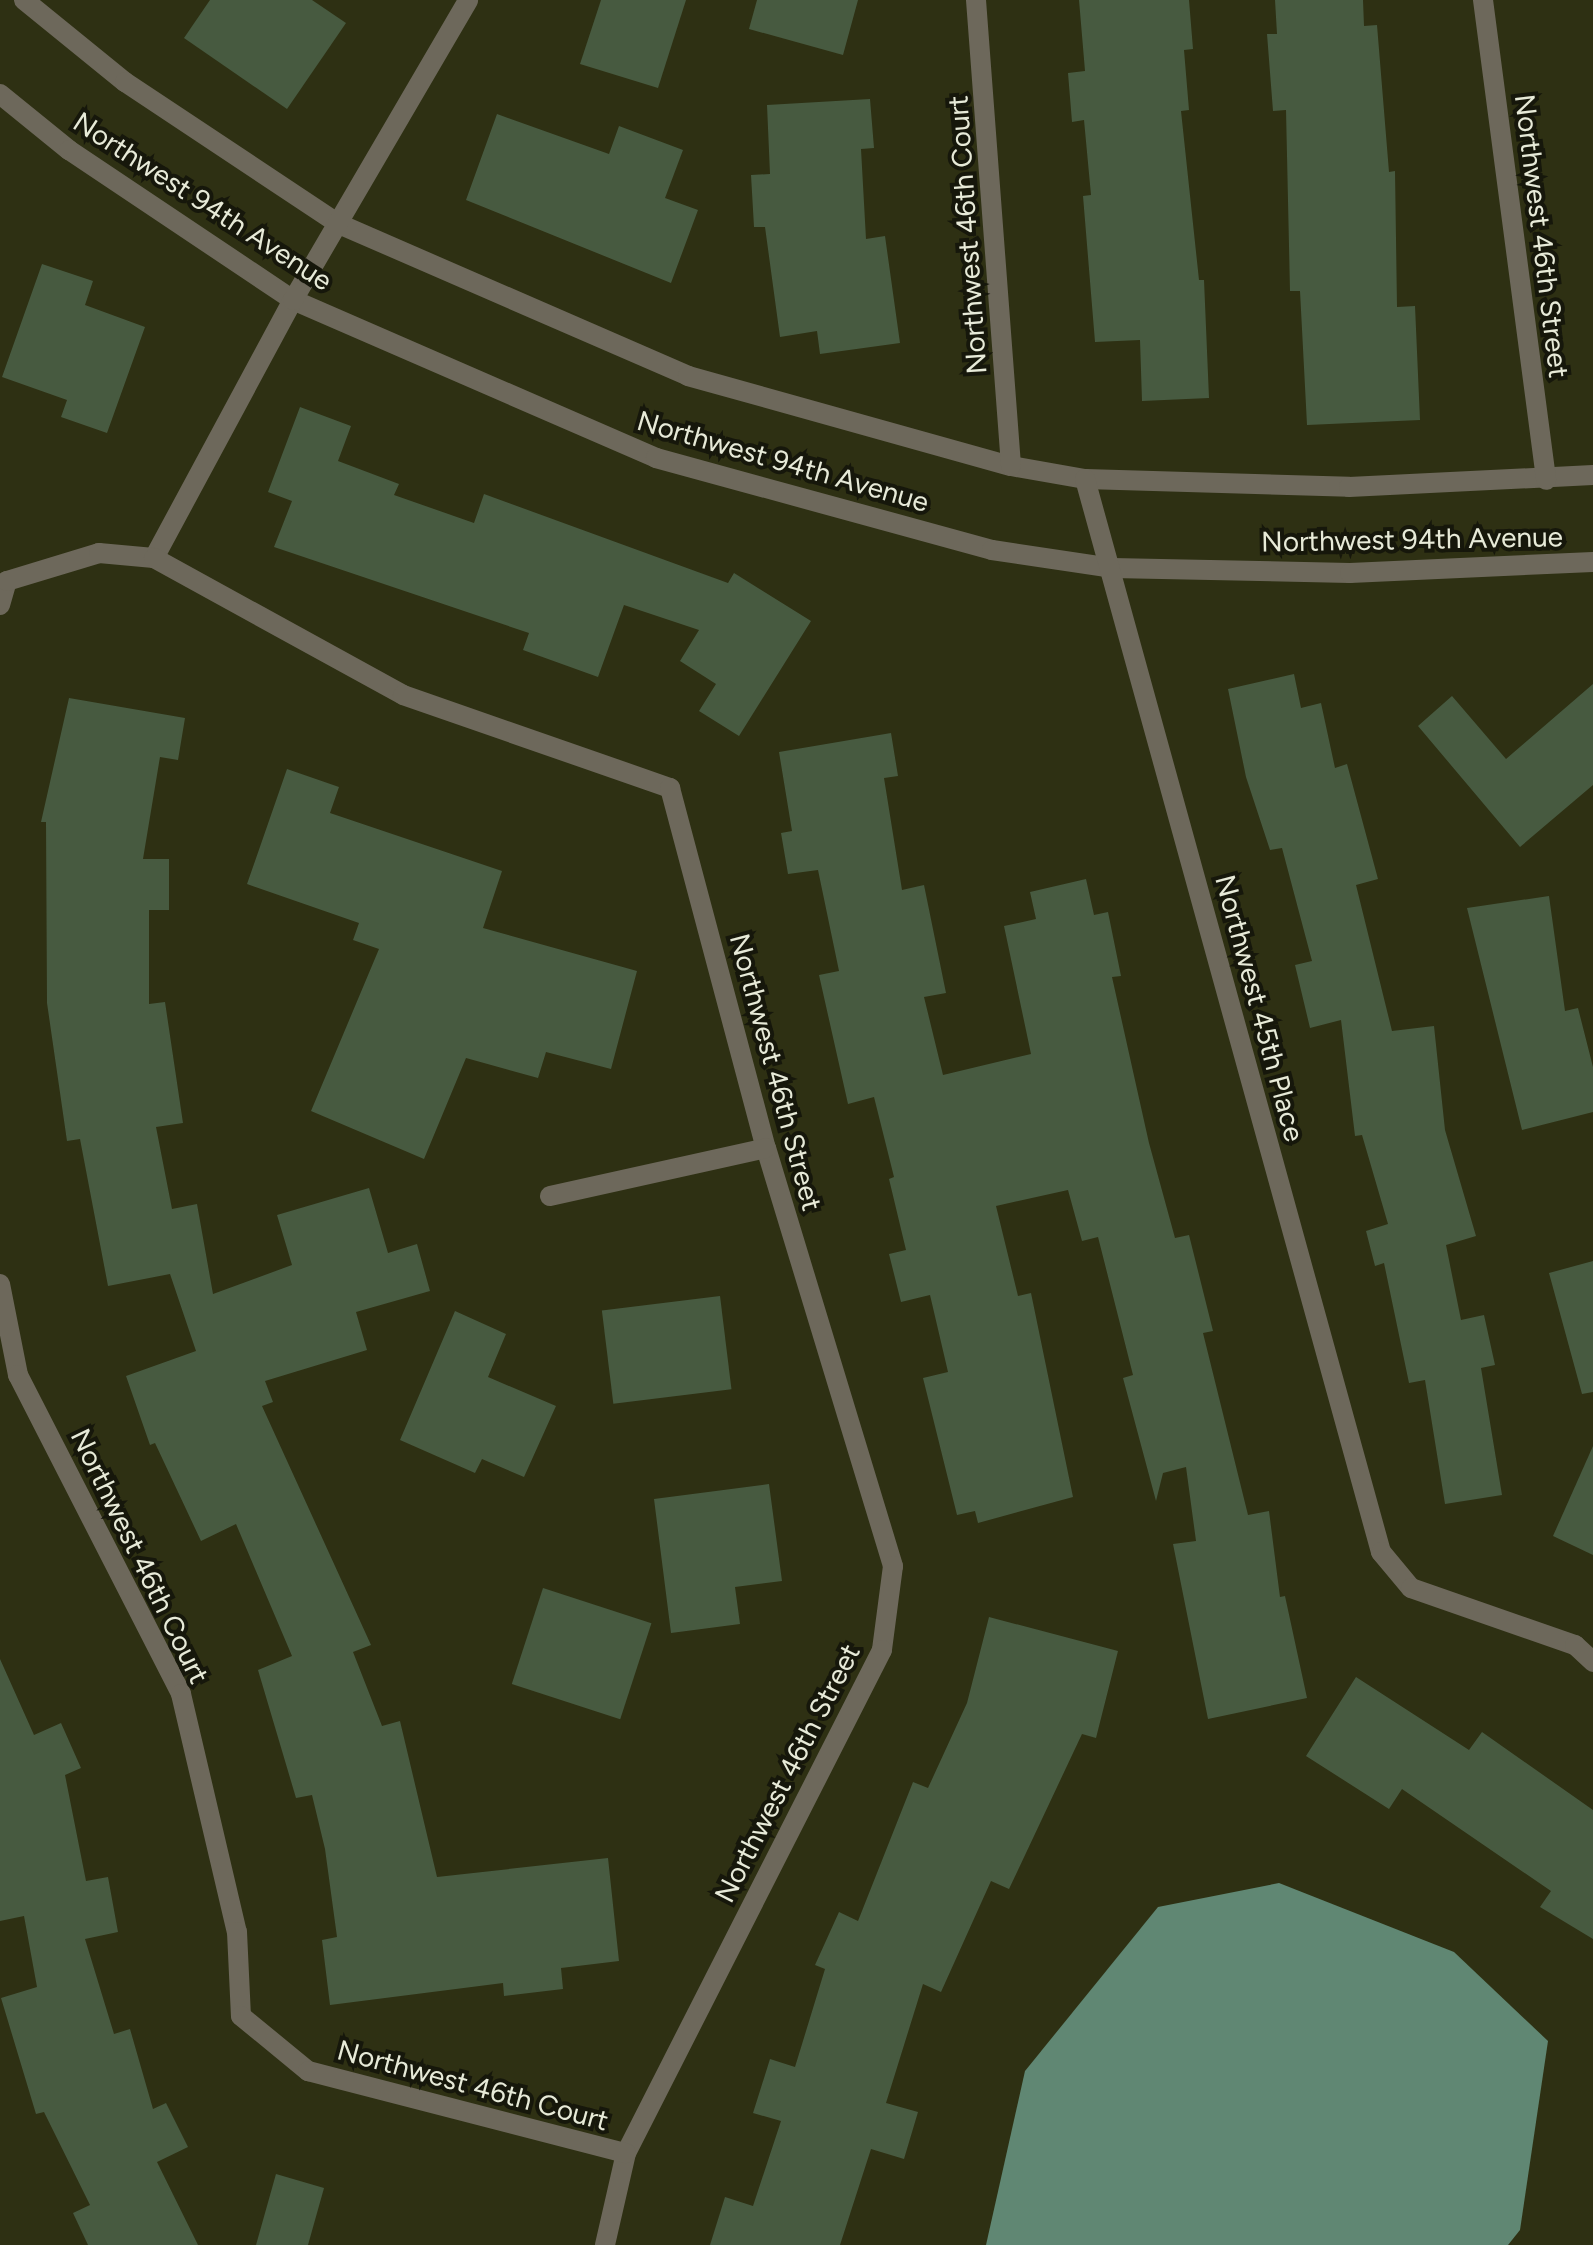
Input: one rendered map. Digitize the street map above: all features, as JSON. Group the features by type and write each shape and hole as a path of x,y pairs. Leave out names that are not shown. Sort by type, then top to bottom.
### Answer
{"street":[{"name":"Northwest 94th Avenue","path":"24,0 125,82 339,224 688,376 1011,466 1085,479 1349,487 1546,480 1593,475"},
{"path":"0,605 7,581 99,553 154,558 293,300 468,0"},
{"name":"Northwest 46th Court","path":"976,0 1011,466"},
{"name":"Northwest 46th Street","path":"1483,0 1546,480"},
{"name":"Northwest 94th Avenue","path":"0,94 69,150 293,300 656,458 992,550 1112,568 1350,573 1593,562"},
{"name":"Northwest 45th Place","path":"1085,479 1381,1552 1411,1588 1575,1645 1593,1662"},
{"name":"Northwest 46th Street","path":"154,558 403,695 670,788 766,1148 893,1566 882,1650 626,2153 605,2245"},
{"path":"550,1196 766,1148"},
{"name":"Northwest 46th Court","path":"0,1284 18,1375 181,1694 237,1932 241,2016 308,2071 626,2153"}],"shaded area":[{"path":"1279,1883 1454,1952 1548,2041 1520,2230 1508,2245 986,2245 1025,2071 1158,1907"}],"building":[{"path":"210,0 312,0 346,23 287,109 184,38"},
{"path":"601,0 686,0 658,88 580,64"},
{"path":"757,0 858,0 843,55 749,29"},
{"path":"1079,0 1189,0 1193,49 1184,50 1189,110 1181,111 1199,280 1204,280 1209,398 1142,401 1140,340 1095,342 1083,196 1091,195 1084,120 1072,122 1068,73 1085,71"},
{"path":"1275,0 1363,0 1364,26 1377,25 1389,172 1395,171 1397,307 1415,306 1420,420 1307,425 1300,291 1290,291 1286,110 1273,111 1267,34 1277,34"},
{"path":"870,99 874,148 861,149 866,239 885,236 900,343 820,354 817,331 780,337 765,227 754,227 751,175 770,174 767,105"},
{"path":"497,114 609,154 619,126 683,150 665,198 698,210 671,283 466,200"},
{"path":"42,264 93,281 85,305 145,327 107,433 61,417 67,400 2,377"},
{"path":"300,407 351,426 338,461 399,484 394,495 474,523 484,494 728,583 734,573 811,621 739,736 699,711 716,684 680,661 699,630 624,605 598,677 523,650 529,633 274,547 292,501 268,492"},
{"path":"1294,674 1301,708 1321,703 1335,768 1347,764 1378,879 1356,885 1392,1031 1434,1026 1445,1130 1476,1236 1446,1245 1461,1320 1484,1315 1495,1365 1481,1368 1502,1495 1445,1504 1425,1380 1409,1383 1384,1263 1375,1266 1366,1231 1388,1224 1362,1135 1355,1136 1341,1020 1310,1028 1295,965 1312,961 1282,848 1270,850 1246,777 1228,689"},
{"path":"1593,684 1593,785 1520,847 1418,726 1452,696 1506,759"},
{"path":"69,698 185,718 178,760 160,757 143,859 169,859 169,910 149,910 149,1004 165,1002 183,1123 156,1127 172,1209 197,1204 213,1294 292,1265 277,1215 369,1188 388,1253 417,1244 430,1291 356,1312 367,1350 265,1381 273,1402 262,1406 371,1645 353,1652 382,1726 400,1721 437,1877 608,1858 619,1961 561,1968 563,1989 504,1996 503,1983 330,2005 322,1940 337,1937 325,1849 312,1795 296,1798 258,1670 292,1656 236,1524 201,1541 155,1443 150,1445 126,1376 196,1351 170,1274 108,1286 80,1139 67,1141 47,1003 46,822 41,822"},
{"path":"891,733 898,776 884,778 902,890 924,885 946,993 924,997 943,1075 1031,1054 1004,926 1036,919 1030,892 1086,879 1094,915 1108,912 1121,976 1112,977 1149,1143 1175,1238 1189,1235 1213,1331 1203,1333 1248,1515 1269,1511 1280,1597 1285,1596 1307,1698 1208,1719 1173,1544 1196,1541 1186,1467 1163,1473 1156,1501 1123,1378 1133,1375 1098,1237 1082,1241 1068,1190 996,1206 1018,1296 1031,1293 1073,1497 978,1523 975,1511 957,1515 923,1378 948,1372 930,1295 901,1302 889,1254 906,1250 889,1179 894,1177 874,1097 848,1104 819,975 839,971 818,870 788,874 781,833 792,831 779,752"},
{"path":"287,769 339,787 330,813 502,871 483,928 637,971 611,1069 546,1052 538,1078 466,1058 424,1159 311,1111 379,949 353,940 359,923 247,884"},
{"path":"1549,896 1565,1011 1578,1008 1593,1067 1593,1112 1522,1130 1467,908"},
{"path":"1593,1261 1593,1392 1582,1394 1549,1273"},
{"path":"720,1296 731,1389 613,1404 602,1311"},
{"path":"455,1311 506,1334 488,1377 556,1406 524,1477 482,1459 475,1473 400,1440"},
{"path":"1593,1446 1593,1555 1553,1536"},
{"path":"769,1484 782,1581 735,1587 740,1624 671,1633 654,1499"},
{"path":"543,1588 651,1623 620,1719 512,1684"},
{"path":"989,1617 1118,1651 1096,1738 1082,1734 1009,1889 991,1881 941,1992 923,1984 886,2103 918,2112 904,2159 871,2149 840,2245 710,2245 725,2197 753,2206 781,2121 753,2113 770,2059 795,2067 825,1969 815,1965 839,1912 858,1921 913,1782 928,1788 967,1703"},
{"path":"0,1659 34,1735 61,1723 81,1768 65,1775 86,1881 108,1877 118,1932 85,1939 114,2034 130,2029 153,2109 166,2103 188,2147 157,2162 198,2245 88,2245 73,2213 90,2205 44,2112 36,2114 1,1998 37,1987 24,1916 0,1921"},
{"path":"1356,1677 1469,1750 1482,1732 1593,1810 1593,1939 1540,1907 1551,1891 1402,1789 1389,1809 1306,1756"},
{"path":"276,2174 324,2188 308,2245 256,2245"}]}
